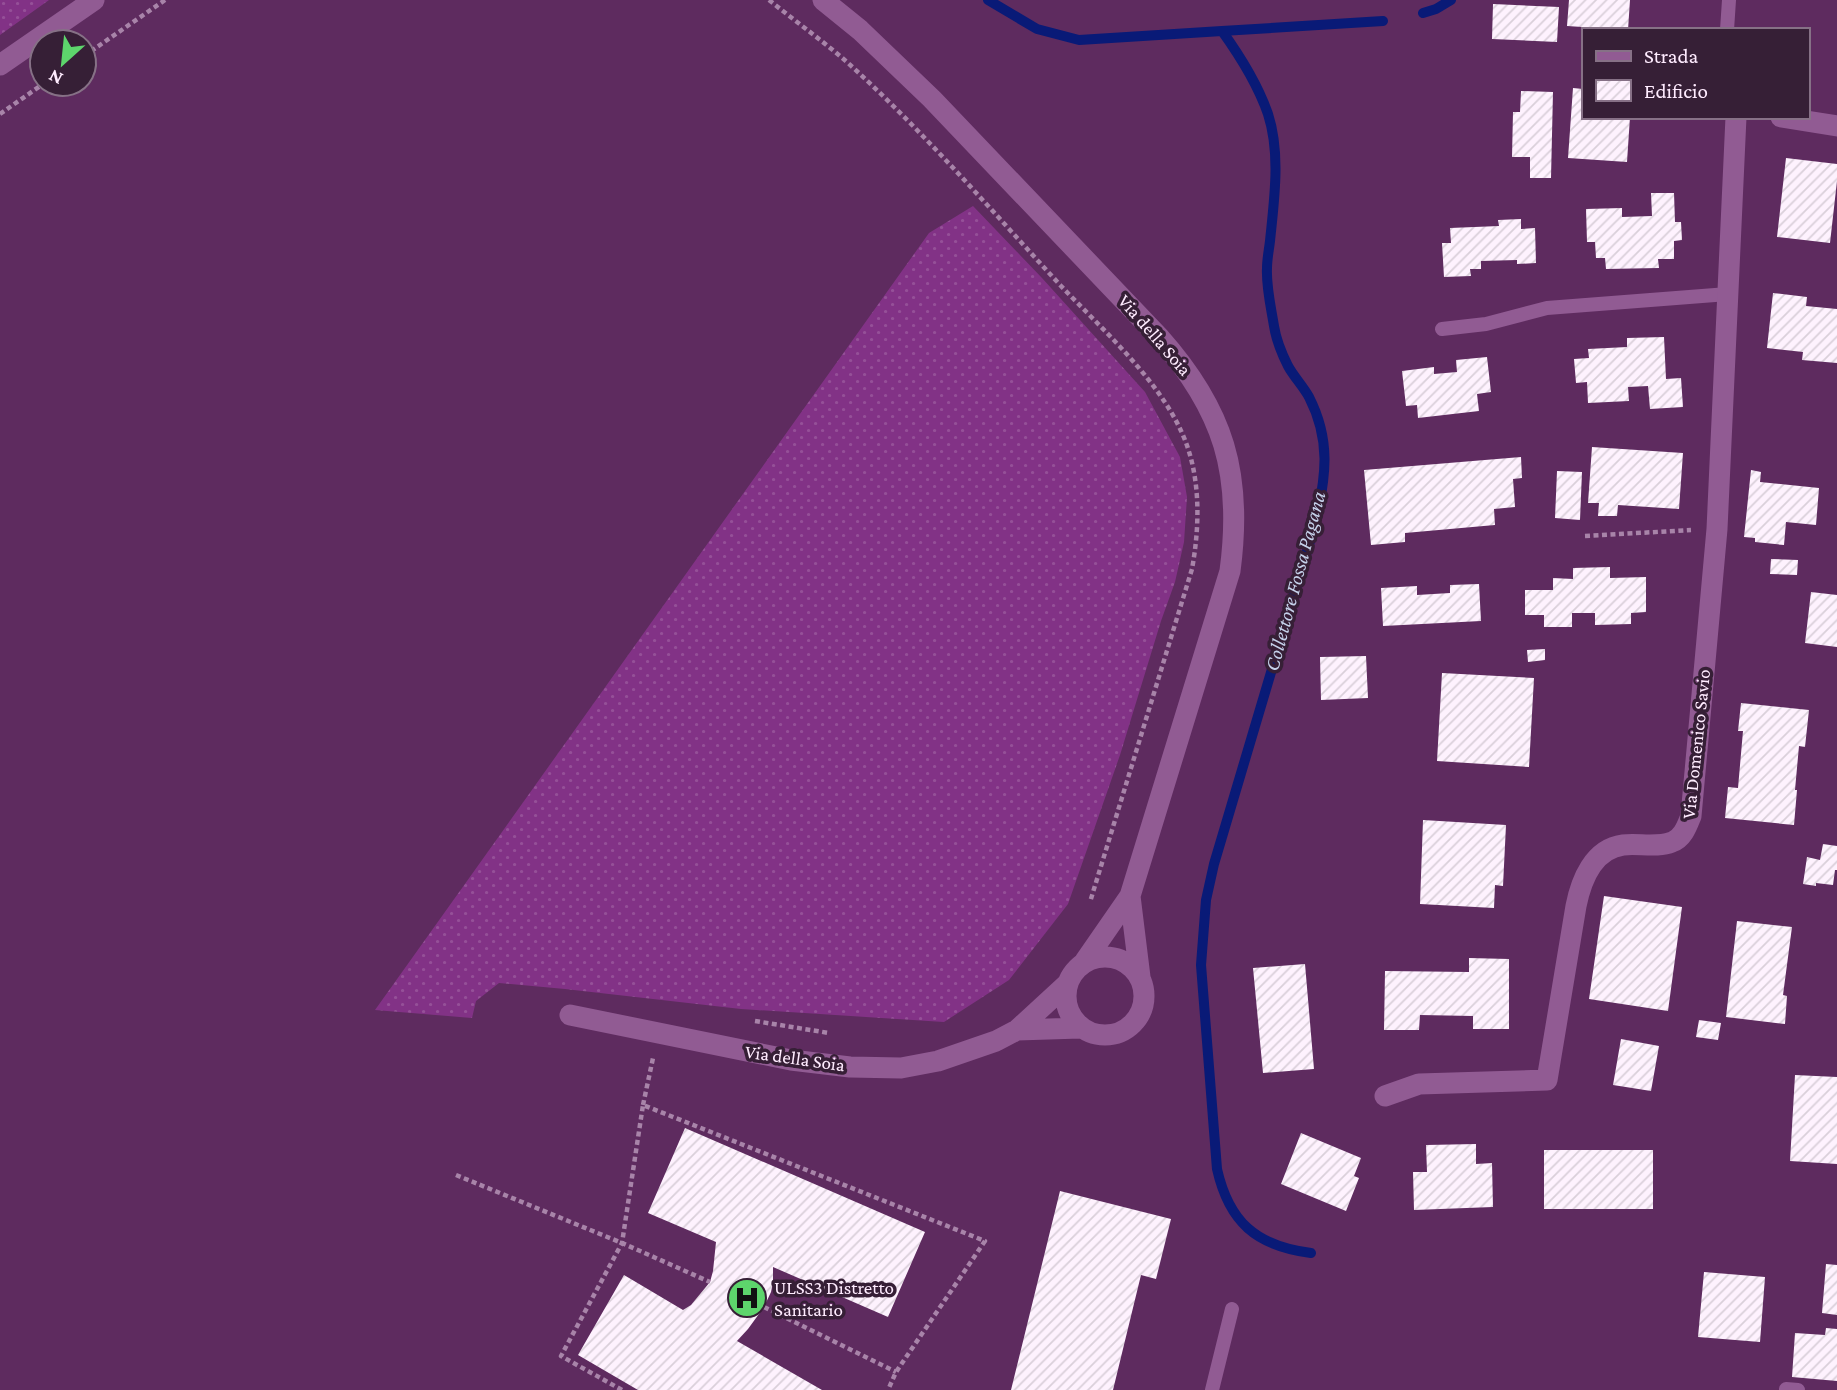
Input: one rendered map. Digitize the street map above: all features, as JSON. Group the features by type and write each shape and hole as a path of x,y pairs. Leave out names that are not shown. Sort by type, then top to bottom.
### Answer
{"street":[{"path":"0,65 94,0"},
{"name":"Via della Soia","path":"570,1015 791,1060 850,1067 901,1068 928,1063 996,1041 1017,1030 1066,985 1073,971 1085,961 1130,895 1230,571 1235,508 1232,476 1213,415 1180,360 932,99 860,30 823,0"},
{"name":"Via Domenico Savio","path":"1385,1096 1419,1084 1547,1080 1576,906 1580,886 1589,867 1604,853 1620,845 1673,842 1685,831 1691,817 1717,529 1737,119"},
{"path":"1793,119 1837,126"},
{"name":"Via della Soia","path":"1017,1030 1080,1028 1093,1034 1109,1036 1124,1031 1136,1022 1143,1008 1144,993 1130,895"},
{"path":"1085,961 1100,957 1116,958 1130,965 1140,977"},
{"path":"1066,985 1065,1001 1069,1015 1080,1028"}],"lane":[{"path":"1727,28 1729,0"},
{"path":"1441,329 1486,324 1548,307 1728,294"},
{"path":"1212,1390 1232,1309"}],"path":[{"path":"98,46 165,0"},
{"path":"769,0 847,63 923,137 1136,366 1174,417 1191,455 1197,496 1197,538 1192,569 1088,908"},
{"path":"0,114 28,94"},
{"path":"1585,537 1717,529"},
{"path":"753,1021 836,1035"},
{"path":"622,1390 561,1356 622,1243 653,1058"},
{"path":"643,1105 985,1241 895,1372 888,1390"},
{"path":"456,1175 710,1282"},
{"path":"764,1307 895,1372"}],"shaded area":[{"path":"0,0 49,0 0,35"},
{"path":"973,206 1145,392 1180,457 1187,497 1184,542 1175,582 1120,755 1068,904 1009,980 944,1022 741,1009 499,983 476,1001 472,1018 375,1010 929,233"}],"building":[{"path":"1569,0 1630,0 1628,28 1567,26"},
{"path":"1493,4 1559,7 1557,42 1492,39"},
{"path":"1573,88 1582,89 1582,119 1630,119 1627,162 1568,158"},
{"path":"1521,91 1553,92 1551,178 1530,178 1530,157 1512,157 1513,112 1520,112"},
{"path":"1786,158 1837,164 1830,243 1777,237"},
{"path":"1651,193 1674,193 1675,222 1681,222 1682,240 1674,241 1674,259 1658,259 1659,268 1606,269 1605,258 1596,258 1595,242 1587,242 1586,209 1622,208 1622,217 1652,216"},
{"path":"1521,219 1521,229 1535,228 1536,263 1517,264 1517,260 1481,261 1481,269 1470,269 1471,276 1444,277 1442,243 1451,243 1450,228 1499,226 1498,220"},
{"path":"1773,293 1807,297 1806,306 1837,309 1837,363 1802,360 1803,352 1767,348"},
{"path":"1664,337 1666,379 1681,378 1683,407 1650,409 1648,386 1628,387 1629,401 1588,403 1587,382 1576,383 1574,359 1589,358 1588,349 1627,347 1627,338"},
{"path":"1487,357 1491,392 1477,394 1479,411 1418,418 1417,405 1406,406 1402,371 1434,367 1434,374 1457,372 1456,360"},
{"path":"1592,447 1683,453 1679,509 1618,505 1617,516 1598,516 1599,503 1588,503"},
{"path":"1521,457 1522,478 1513,479 1515,507 1494,509 1495,525 1405,533 1405,542 1371,545 1364,470"},
{"path":"1751,470 1761,472 1760,482 1819,488 1816,525 1786,522 1784,545 1755,542 1755,538 1744,537"},
{"path":"1557,471 1582,472 1580,520 1555,518"},
{"path":"1771,559 1798,560 1797,575 1770,574"},
{"path":"1610,567 1610,578 1646,577 1646,612 1631,613 1631,624 1595,625 1595,613 1572,613 1572,627 1544,627 1544,615 1525,615 1525,590 1553,590 1553,578 1573,579 1573,568"},
{"path":"1479,584 1481,621 1383,626 1381,588 1417,586 1417,595 1450,593 1450,585"},
{"path":"1811,592 1837,595 1837,647 1805,643"},
{"path":"1545,649 1545,660 1528,662 1527,650"},
{"path":"1366,656 1368,698 1321,700 1320,657"},
{"path":"1442,673 1534,678 1529,767 1437,761"},
{"path":"1741,703 1809,710 1805,747 1799,746 1794,825 1725,818 1728,787 1738,788 1743,731 1738,731"},
{"path":"1423,820 1506,825 1503,886 1495,885 1494,908 1420,904"},
{"path":"1823,844 1837,846 1837,870 1833,885 1803,884 1807,857 1820,860"},
{"path":"1604,896 1682,907 1668,1011 1589,999"},
{"path":"1737,921 1792,927 1783,995 1787,996 1785,1024 1726,1017"},
{"path":"1469,958 1509,959 1509,1029 1473,1029 1473,1016 1420,1015 1419,1030 1384,1030 1385,971 1469,972"},
{"path":"1305,964 1314,1069 1263,1073 1253,968"},
{"path":"1699,1020 1721,1023 1718,1040 1696,1037"},
{"path":"1621,1039 1659,1046 1651,1091 1613,1085"},
{"path":"1795,1075 1837,1077 1837,1164 1790,1161"},
{"path":"685,1128 925,1232 888,1317 773,1267 771,1292 764,1307 737,1341 822,1390 638,1390 578,1355 624,1275 683,1310 691,1305 710,1282 716,1242 648,1213"},
{"path":"1301,1133 1361,1158 1354,1176 1359,1178 1346,1211 1281,1184"},
{"path":"1476,1144 1476,1164 1492,1163 1493,1207 1414,1210 1413,1172 1427,1172 1426,1145"},
{"path":"1544,1150 1653,1150 1653,1209 1544,1209"},
{"path":"1060,1191 1171,1219 1156,1279 1141,1275 1113,1390 1011,1390"},
{"path":"1826,1264 1837,1265 1837,1315 1822,1313"},
{"path":"1704,1272 1765,1277 1760,1342 1698,1337"},
{"path":"1826,1328 1837,1329 1837,1381 1792,1377 1795,1333 1825,1335"}],"waterway":[{"name":"Collettore Fossa Pagana","path":"988,0 1037,29 1079,40 1222,31 1254,82 1272,129 1275,177 1267,265 1269,297 1281,351 1290,370 1309,397 1321,428 1324,473 1316,521 1214,864 1206,900 1201,965 1217,1169 1222,1188 1238,1217 1260,1237 1292,1250 1311,1253"},
{"path":"1423,13 1451,0"},
{"path":"1222,31 1383,21"}],"place":[{"name":"ULSS3 Distretto Sanitario","path":"747,1298"}]}
